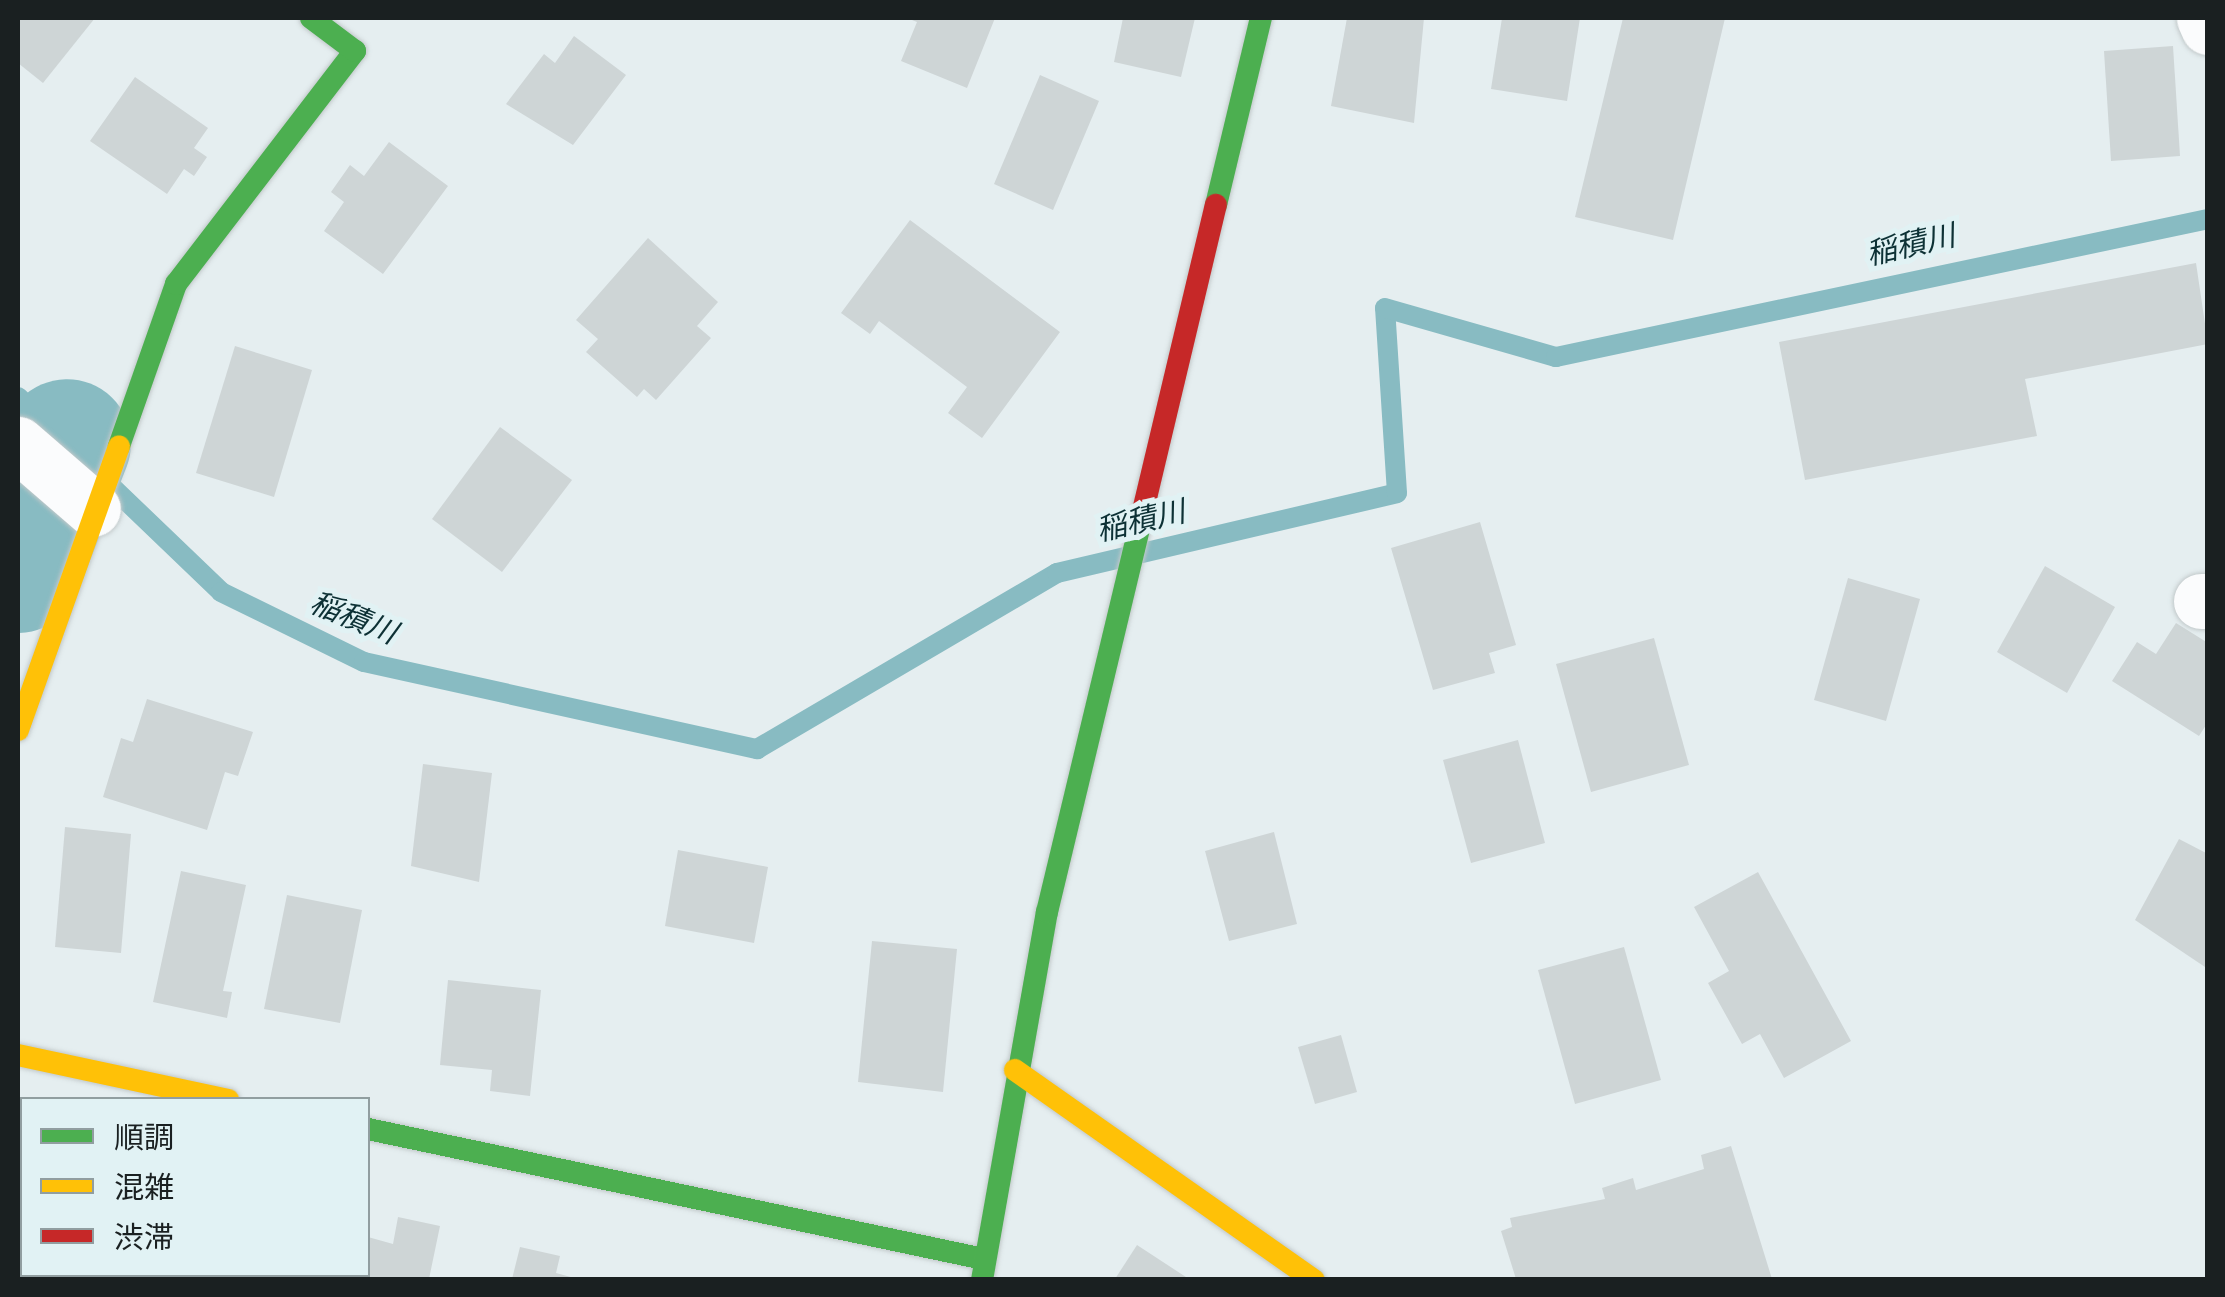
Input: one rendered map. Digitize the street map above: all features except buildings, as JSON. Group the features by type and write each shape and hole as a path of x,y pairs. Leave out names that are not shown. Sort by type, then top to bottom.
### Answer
{"street":[{"path":"18,730 61,480 121,432 176,284 355,51 311,18"},
{"path":"370,1129 983,1269 1015,1070 1262,18"},
{"path":"2204,18 2208,26"},
{"path":"18,1055 214,1097"},
{"path":"1015,1070 1314,1280"}],"waterway":[{"name":"稲積川","path":"18,397 221,592 364,662 757,749 1057,573 1397,493 1385,308 1556,357 2208,219"},
{"path":"18,569 67,443"}],"traffic: fast":[{"path":"119,446 176,284 355,51 311,18"},
{"path":"1216,205 1261,18"},
{"path":"982,1280 1047,912 1141,519"},
{"path":"370,1129 984,1259"}],"traffic: slow":[{"path":"18,730 119,446"},
{"path":"18,1055 214,1097"},
{"path":"1015,1070 1314,1280"}],"traffic: jam":[{"path":"1141,519 1216,205"}]}
